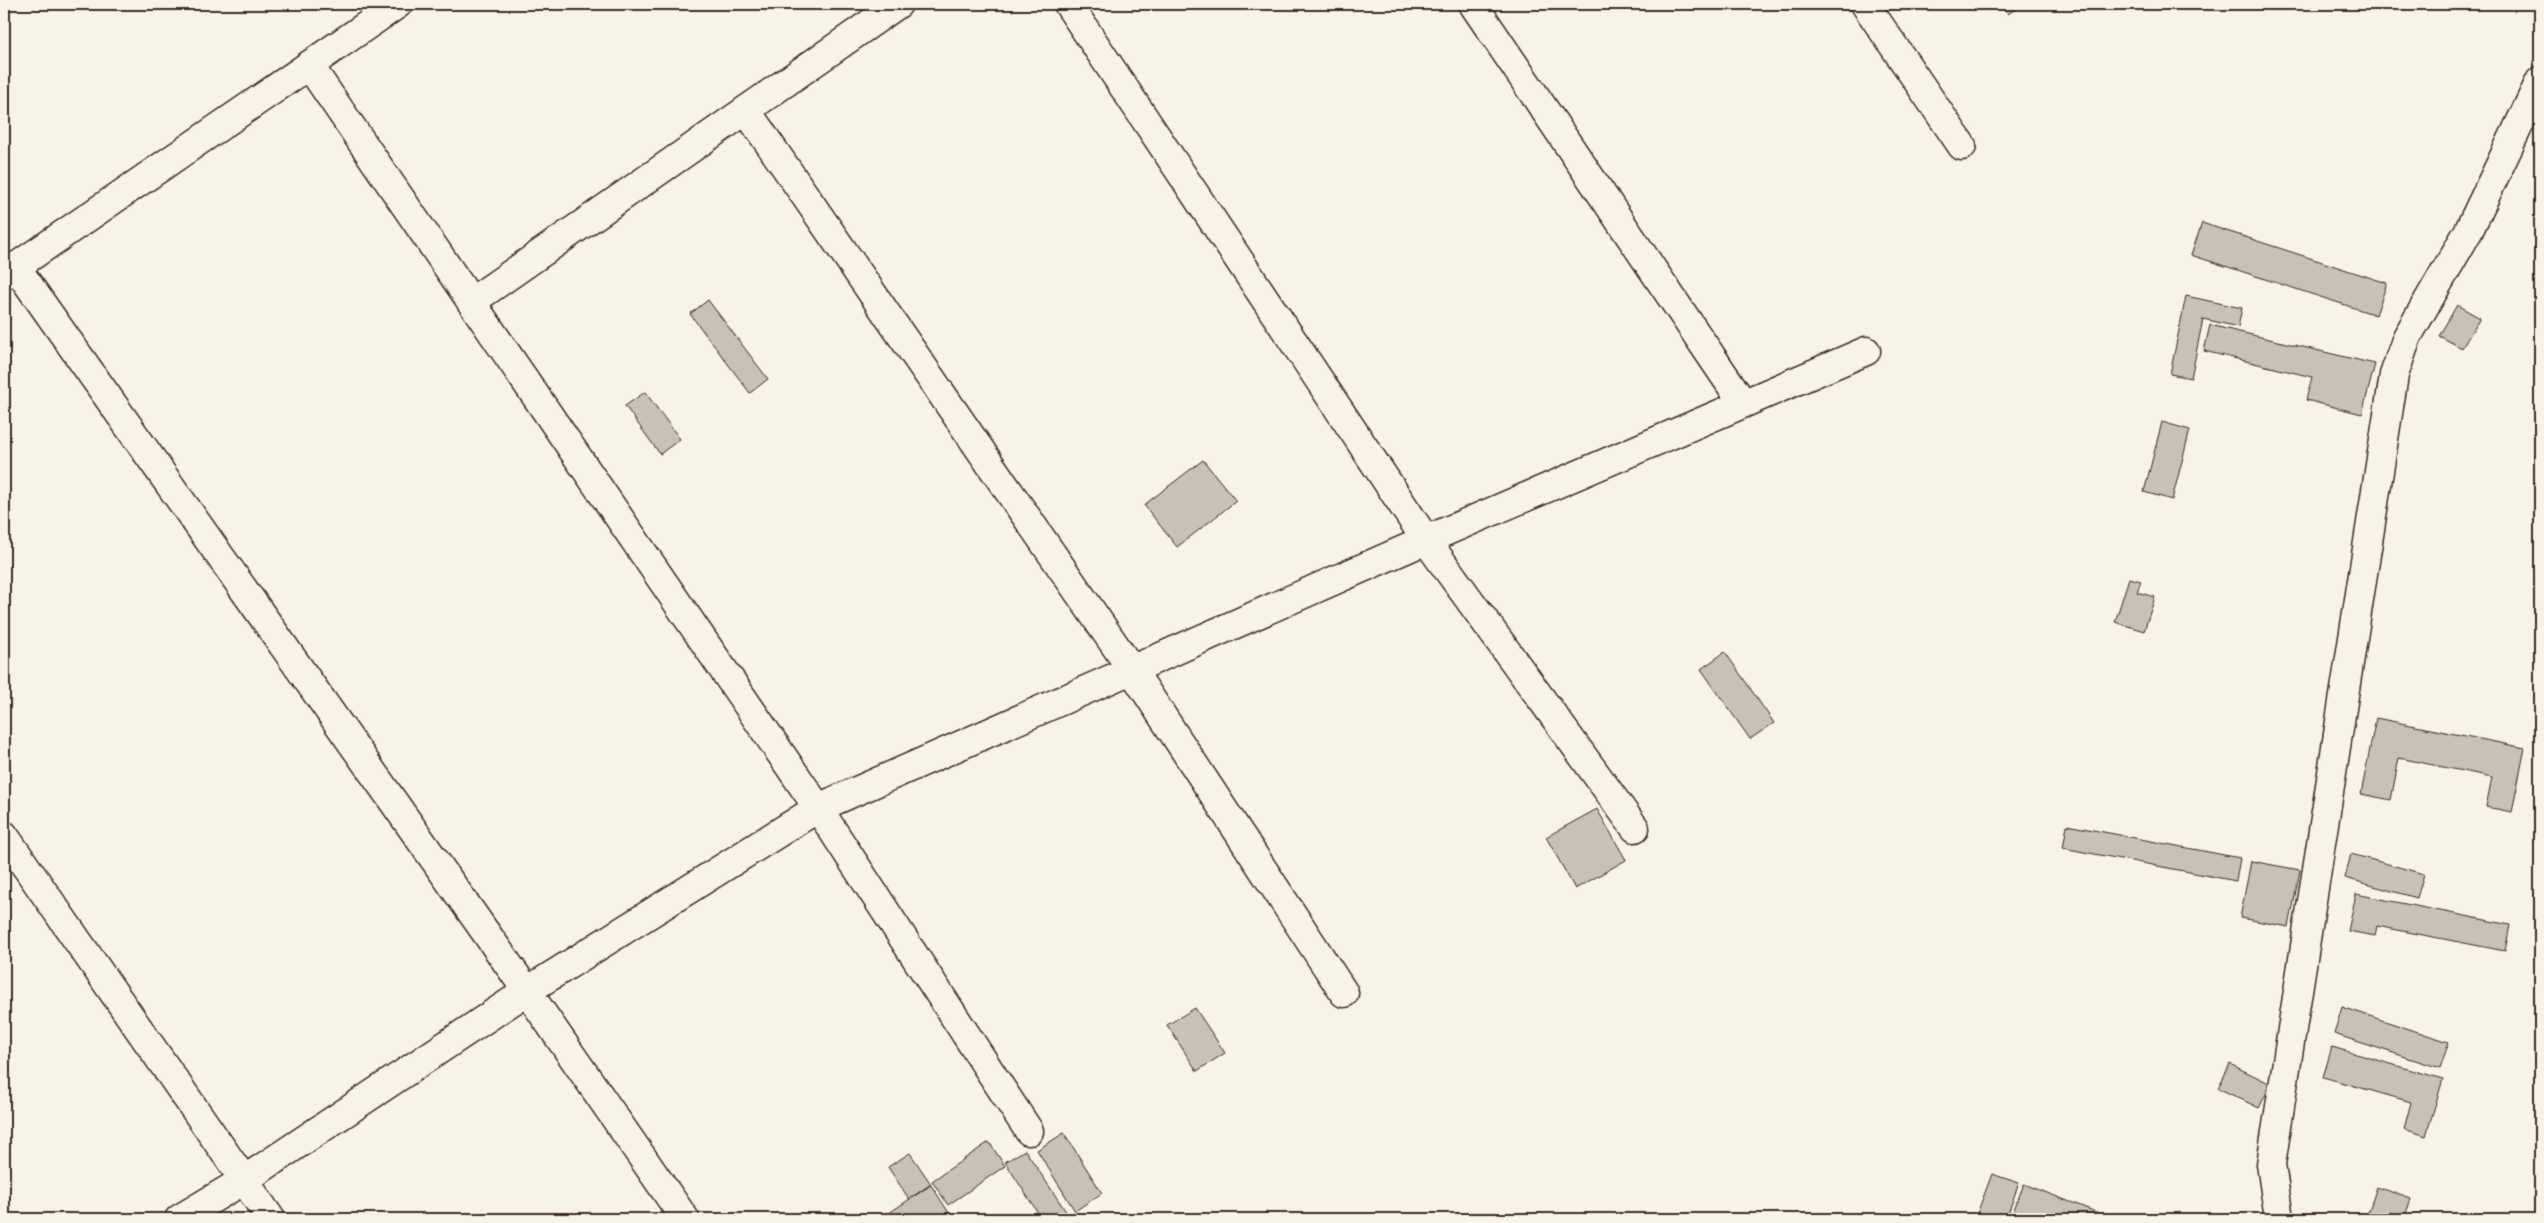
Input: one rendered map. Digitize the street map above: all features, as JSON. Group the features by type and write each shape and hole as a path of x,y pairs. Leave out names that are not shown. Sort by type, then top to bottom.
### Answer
{"street":[{"path":"398,4 10,271 527,991 685,1219"},
{"path":"472,302 898,4"},
{"path":"1068,4 1426,540 1635,828"},
{"path":"1472,4 1743,403"},
{"path":"1865,4 1962,146"},
{"path":"310,65 818,808 1029,1130"},
{"path":"2279,1219 2271,1164 2394,375 2407,337 2469,230 2540,81"},
{"path":"746,110 1132,670 1344,993"},
{"path":"179,1219 244,1180 527,991 818,808 1426,540 1866,350"},
{"path":"4,835 271,1219"}],"building":[{"path":"2001,4 2023,4 2008,14"},
{"path":"2202,223 2387,283 2376,315 2191,255"},
{"path":"2186,296 2242,308 2238,327 2203,319 2191,378 2170,374"},
{"path":"708,300 768,379 750,393 690,314"},
{"path":"2457,305 2480,318 2462,348 2439,336"},
{"path":"2210,325 2375,364 2362,414 2306,400 2312,377 2204,351"},
{"path":"645,392 680,439 660,454 625,406"},
{"path":"2162,422 2190,430 2172,500 2144,492"},
{"path":"1203,460 1236,501 1177,547 1144,505"},
{"path":"2129,578 2141,581 2137,592 2155,597 2144,631 2115,622"},
{"path":"1725,652 1774,723 1750,739 1701,669"},
{"path":"2376,718 2525,748 2512,812 2486,807 2492,777 2399,758 2391,800 2361,794"},
{"path":"1597,809 1626,860 1575,889 1546,837"},
{"path":"2067,825 2240,858 2236,881 2063,848"},
{"path":"2351,854 2424,874 2417,898 2345,878"},
{"path":"2251,861 2300,870 2289,927 2240,918"},
{"path":"2356,894 2510,925 2505,951 2377,926 2375,936 2348,931"},
{"path":"2342,1007 2449,1042 2440,1068 2334,1034"},
{"path":"1195,1008 1225,1053 1197,1071 1167,1025"},
{"path":"2332,1047 2443,1079 2426,1136 2404,1129 2411,1102 2323,1077"},
{"path":"2230,1064 2271,1084 2259,1108 2218,1088"},
{"path":"1064,1133 1102,1193 1075,1211 1037,1150"},
{"path":"989,1142 1005,1166 948,1205 932,1181"},
{"path":"1025,1150 1071,1219 1042,1219 1005,1162"},
{"path":"910,1153 931,1184 909,1199 888,1167"},
{"path":"1992,1174 2019,1183 2006,1219 1975,1219"},
{"path":"2024,1184 2114,1219 2031,1219 2013,1212"},
{"path":"931,1185 953,1219 928,1219 926,1216 921,1219 880,1219"},
{"path":"2377,1187 2411,1199 2404,1219 2366,1219"}]}
